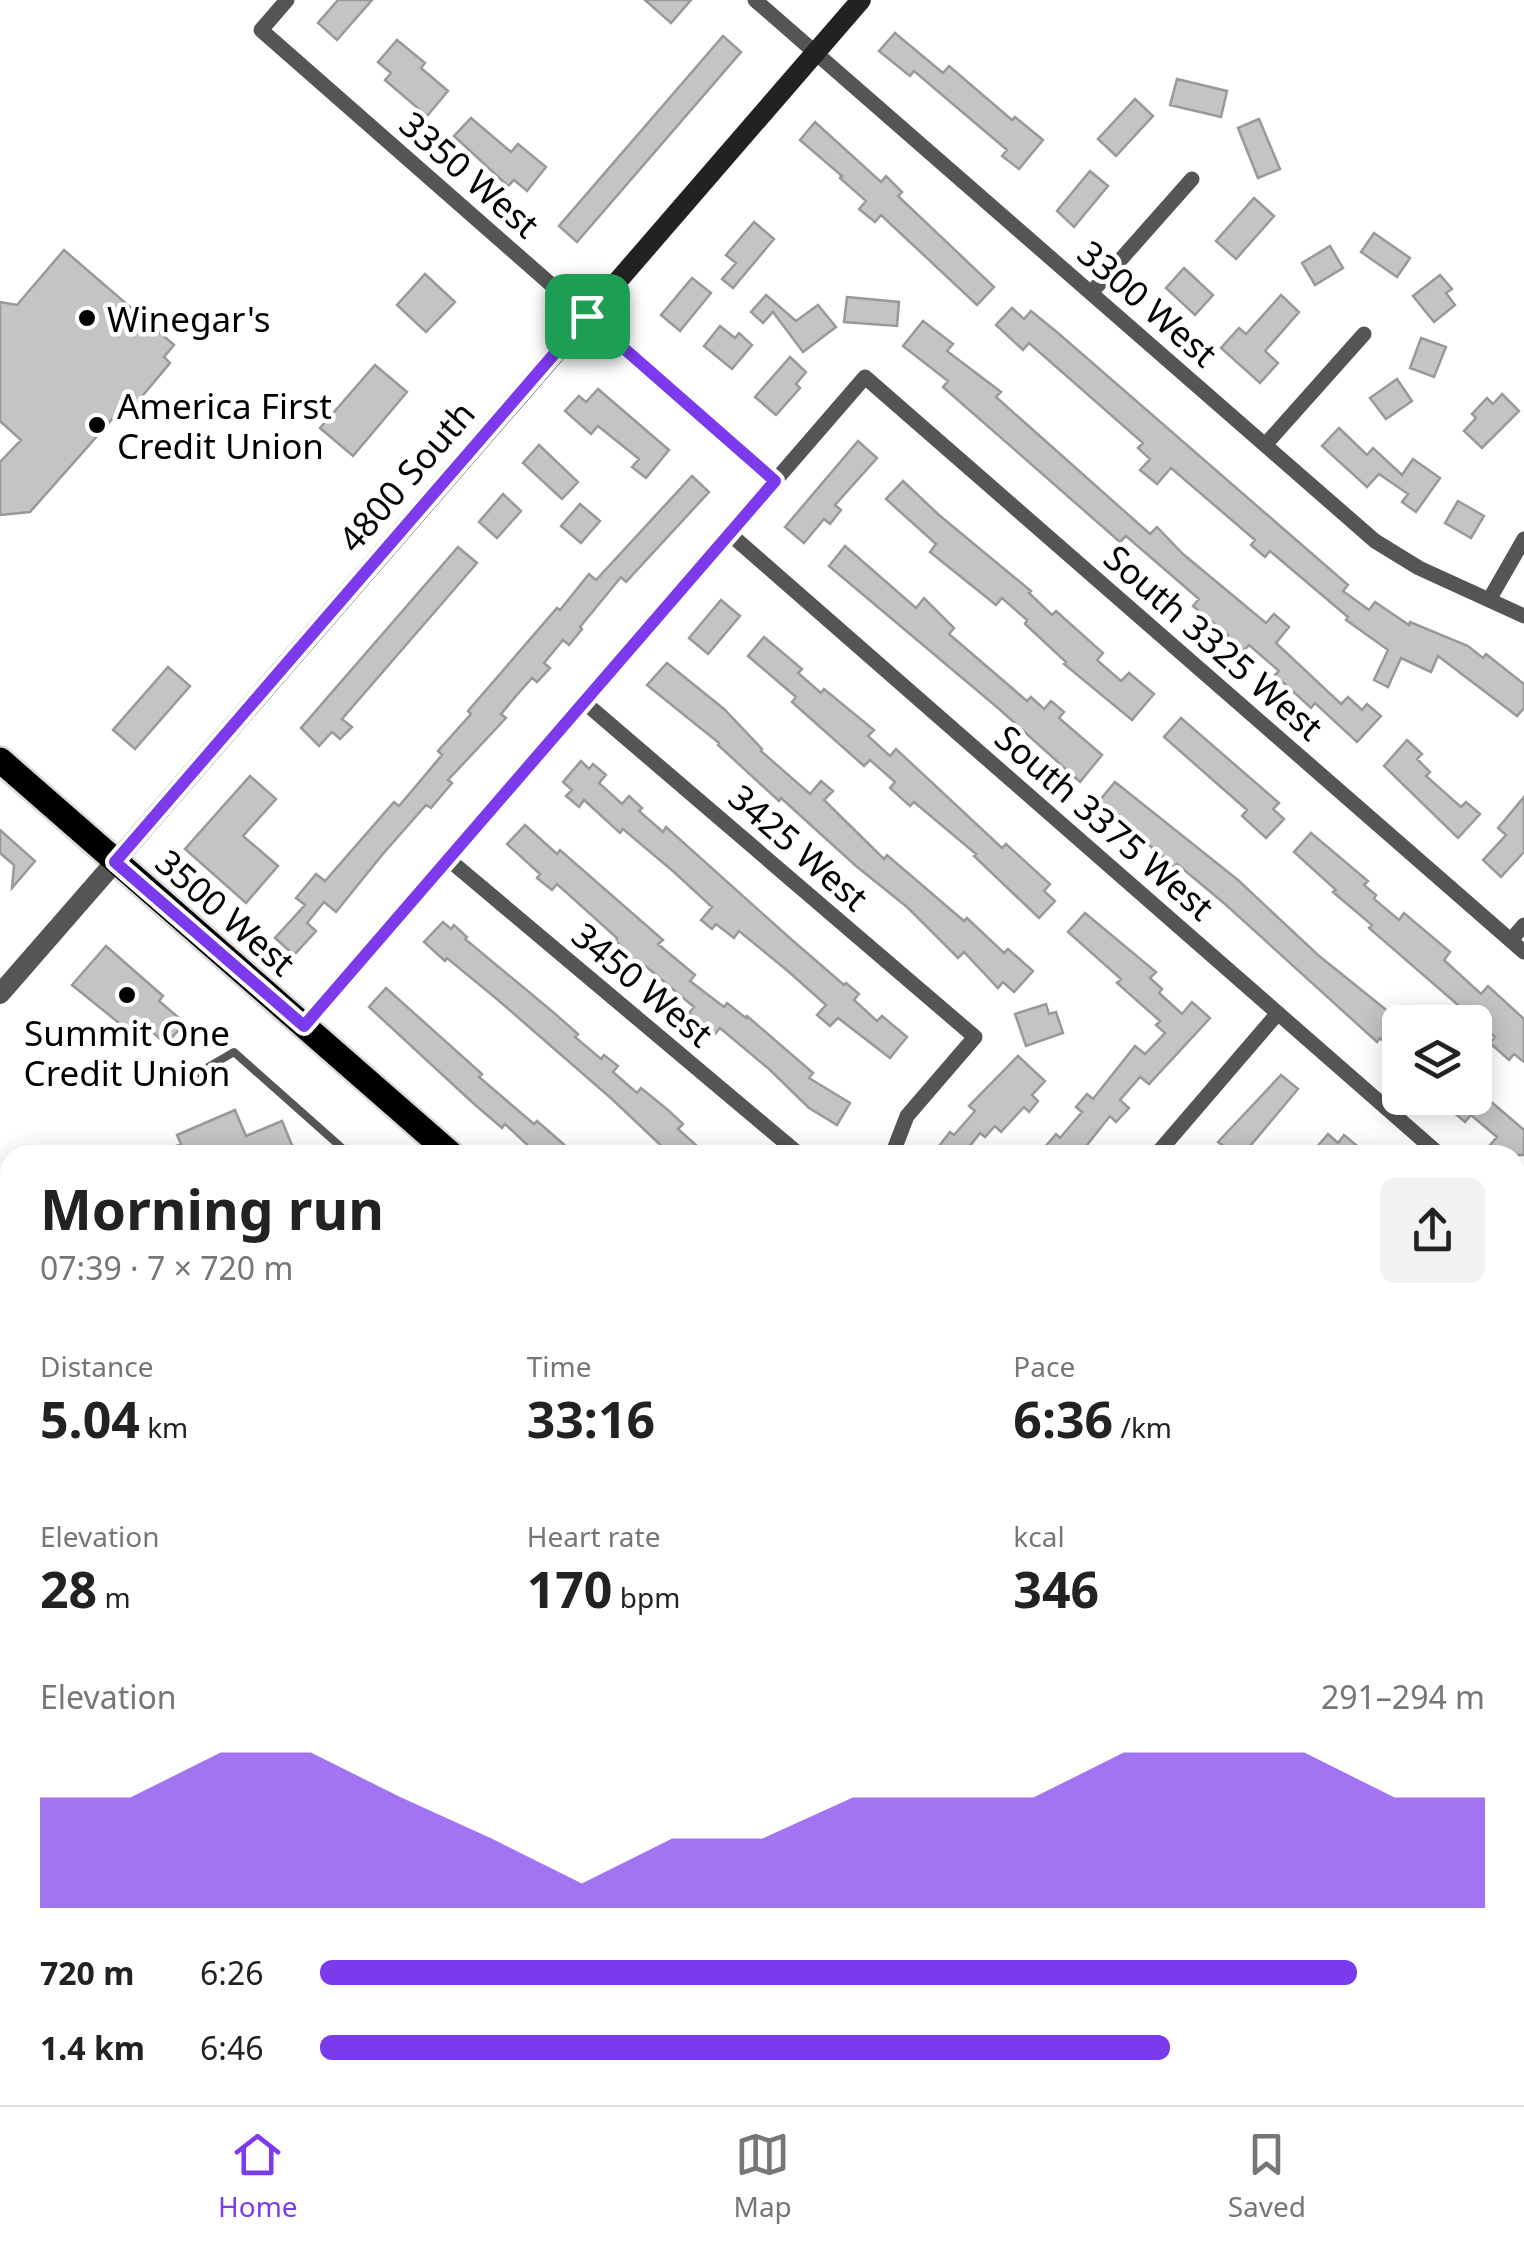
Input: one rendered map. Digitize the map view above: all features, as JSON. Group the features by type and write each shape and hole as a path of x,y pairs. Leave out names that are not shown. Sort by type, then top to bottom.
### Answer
{"main road":[{"name":"4800 South","path":"115,862 861,0"},
{"name":"3500 West","path":"0,760 441,1145"}],"street":[{"name":"3350 West","path":"287,0 261,30 775,481"},
{"name":"3300 West","path":"756,0 1376,541 1419,568 1524,616"},
{"path":"1091,292 1192,180"},
{"path":"1266,445 1364,334"},
{"name":"South 3325 West","path":"775,481 865,377 1518,946"},
{"path":"304,1026 775,481"},
{"name":"South 3375 West","path":"730,534 1429,1145"},
{"path":"1490,600 1524,539"},
{"name":"3425 West","path":"584,702 975,1037 907,1116 896,1145"},
{"name":"3450 West","path":"448,859 788,1145"},
{"name":"4800 South","path":"0,994 115,862"},
{"path":"1518,946 1524,925"},
{"path":"1165,1145 1278,1013"}],"lane":[{"path":"186,1080 234,1052 339,1145"}],"building":[{"path":"338,0 372,0 337,40 318,23"},
{"path":"645,0 691,0 671,23"},
{"path":"895,33 943,73 949,66 1012,120 1015,117 1043,140 1019,169 1002,156 1007,150 914,71 910,76 879,51"},
{"path":"723,36 741,52 577,242 559,226"},
{"path":"397,40 425,63 421,68 448,91 427,116 385,80 391,73 378,62"},
{"path":"1177,79 1227,91 1221,117 1170,105"},
{"path":"1135,99 1153,116 1116,156 1098,139"},
{"path":"471,118 511,152 518,144 546,167 527,191 514,180 508,186 454,136"},
{"path":"1259,119 1280,169 1258,178 1238,128"},
{"path":"815,122 881,182 886,176 902,192 898,196 994,287 977,305 881,215 875,222 859,209 866,201 800,140"},
{"path":"1090,171 1108,186 1074,227 1057,211"},
{"path":"1254,198 1274,216 1236,259 1216,241"},
{"path":"754,222 774,239 733,288 722,279 736,263 726,255"},
{"path":"1374,233 1410,258 1397,277 1361,252"},
{"path":"1330,246 1343,268 1315,285 1302,263"},
{"path":"64,250 174,345 164,357 170,363 128,413 122,408 30,512 0,515 0,462 21,440 0,421 0,302 17,305"},
{"path":"1184,268 1213,295 1195,315 1166,288"},
{"path":"425,274 455,302 426,332 397,305"},
{"path":"1440,275 1452,289 1446,293 1455,305 1434,322 1413,296"},
{"path":"692,278 711,293 680,331 661,315"},
{"path":"766,295 796,321 818,305 836,327 803,352 773,312 763,323 751,312"},
{"path":"1281,295 1299,312 1265,351 1278,363 1260,383 1221,348 1239,328 1246,334"},
{"path":"847,297 899,302 897,326 844,322"},
{"path":"1012,308 1024,319 1031,311 1058,333 1348,585 1343,591 1369,610 1375,602 1409,625 1410,622 1468,646 1483,658 1486,654 1524,684 1524,708 1517,716 1438,656 1431,672 1401,658 1388,687 1374,680 1388,650 1346,620 1348,617 1270,551 1265,557 1251,545 1255,540 1171,468 1157,484 1140,470 1150,459 1138,448 1143,443 1029,343 1023,350 996,325"},
{"path":"923,321 953,344 947,351 1001,392 996,397 1150,534 1157,527 1183,554 1266,623 1274,614 1289,627 1276,643 1341,704 1348,697 1362,710 1367,704 1381,716 1357,742 1315,703 1311,708 1275,675 1279,671 1249,645 1241,653 1224,639 1228,635 1193,606 1199,599 1126,536 1120,542 943,387 948,381 903,346"},
{"path":"720,326 735,338 739,333 752,345 732,369 704,346"},
{"path":"1421,338 1446,347 1434,377 1410,368"},
{"path":"790,357 806,372 796,384 800,388 776,415 755,397"},
{"path":"375,365 407,392 353,456 320,428"},
{"path":"1397,379 1412,401 1386,419 1370,398"},
{"path":"598,389 669,450 646,478 632,467 639,459 598,426 591,434 565,411 579,396 586,402"},
{"path":"1502,394 1519,411 1482,448 1464,431 1476,418 1472,414 1487,398 1493,404"},
{"path":"1339,428 1367,455 1373,448 1402,475 1413,459 1440,478 1416,512 1402,502 1408,494 1379,474 1367,487 1322,446"},
{"path":"858,441 877,458 835,505 841,510 830,524 824,519 804,543 785,527"},
{"path":"539,445 578,482 562,499 523,463"},
{"path":"692,476 709,492 626,582 621,577 569,645 563,640 544,663 550,668 537,682 532,678 516,696 501,714 506,718 448,780 452,783 431,808 426,805 336,912 324,902 307,923 316,931 294,955 275,938 305,905 296,898 316,874 325,881 394,802 399,806 442,755 438,751 471,714 468,711 557,608 560,610 589,574 596,580"},
{"path":"903,481 1031,591 1052,615 1056,611 1103,653 1097,660 1121,681 1129,673 1154,694 1132,720 1064,664 1025,624 1027,620 1002,598 996,605 930,552 936,544 886,499"},
{"path":"503,494 521,511 497,538 479,522"},
{"path":"1458,501 1484,516 1471,538 1445,523"},
{"path":"580,504 600,521 581,543 561,526"},
{"path":"845,546 916,608 924,598 954,628 949,634 1027,701 1031,697 1044,709 1051,701 1064,712 1059,718 1102,755 1080,782 829,566"},
{"path":"458,547 477,563 342,719 352,727 340,739 332,732 319,746 301,728"},
{"path":"721,600 740,616 708,654 689,638"},
{"path":"764,637 802,669 798,673 821,693 824,689 874,730 868,736 890,756 896,749 1002,848 1006,844 1050,884 1044,891 1055,901 1039,918 976,854 914,802 910,806 890,788 895,782 870,760 864,766 792,702 796,697 748,656"},
{"path":"667,663 724,709 761,751 810,794 821,781 833,791 824,800 884,859 887,855 964,921 967,918 1004,953 1008,949 1033,971 1014,992 1003,982 998,988 964,952 958,958 907,907 647,685"},
{"path":"168,667 190,686 135,749 113,730"},
{"path":"1181,718 1279,803 1273,809 1284,819 1266,838 1242,816 1247,810 1164,737"},
{"path":"1407,740 1422,754 1417,759 1430,772 1426,776 1461,807 1466,802 1480,814 1458,838 1384,766"},
{"path":"581,761 589,769 593,764 606,775 599,783 622,804 629,796 642,808 639,811 663,832 666,827 844,985 859,994 854,1000 877,1021 882,1016 907,1037 890,1058 838,1018 830,1026 817,1015 826,1005 789,972 739,931 734,938 716,924 712,929 701,920 712,907 674,872 623,829 620,833 584,800 579,807 566,796 572,790 563,782"},
{"path":"250,776 276,799 243,836 278,866 246,903 185,849"},
{"path":"1115,782 1238,880 1318,955 1382,1007 1382,1040 1377,1042 1225,904 1177,864 1174,867 1099,801"},
{"path":"1524,797 1524,852 1501,877 1483,860 1506,835 1498,828"},
{"path":"525,825 557,854 560,850 663,940 658,944 695,975 690,981 724,1007 727,1003 747,1016 813,1073 809,1078 850,1103 837,1125 809,1108 720,1028 715,1034 689,1013 694,1007 642,963 637,967 623,954 626,951 617,938 557,884 552,890 537,878 540,874 507,844"},
{"path":"0,830 35,861 12,888 14,865 0,853"},
{"path":"1311,833 1368,881 1364,885 1376,895 1374,899 1399,920 1404,913 1450,952 1444,960 1481,994 1488,986 1524,1019 1524,1062 1514,1054 1509,1060 1492,1045 1495,1037 1492,1005 1458,1005 1369,928 1372,925 1294,852"},
{"path":"1085,913 1156,972 1150,978 1162,989 1159,993 1182,1014 1192,1002 1210,1018 1149,1084 1140,1077 1120,1100 1129,1108 1116,1122 1110,1116 1087,1145 1047,1145 1056,1134 1060,1138 1082,1112 1076,1107 1087,1094 1093,1099 1135,1046 1145,1054 1165,1033 1156,1025 1160,1021 1117,983 1121,979 1068,932"},
{"path":"443,922 451,929 454,925 465,939 578,1034 575,1037 601,1059 604,1055 618,1066 613,1072 637,1093 641,1088 668,1110 683,1124 678,1129 696,1145 660,1145 498,1000 424,942"},
{"path":"106,946 163,996 159,1001 185,1023 166,1044 140,1021 130,1032 72,985"},
{"path":"386,988 482,1074 479,1077 565,1145 527,1145 505,1124 502,1128 369,1007"},
{"path":"1046,1004 1049,1014 1056,1012 1063,1033 1026,1046 1015,1014"},
{"path":"1018,1056 1045,1081 1032,1095 1038,1101 1029,1112 1024,1107 1001,1132 995,1126 985,1137 980,1133 971,1145 940,1145 975,1111 969,1106"},
{"path":"1281,1075 1298,1089 1251,1145 1218,1142"},
{"path":"1492,1103 1524,1130 1524,1145 1490,1145 1497,1137 1471,1115 1492,1115"},
{"path":"235,1110 246,1136 282,1121 292,1145 179,1145 177,1135"},
{"path":"1328,1134 1338,1143 1344,1135 1356,1145 1319,1145"}],"place":[{"name":"Winegar's","path":"87,318"},
{"name":"America First Credit Union","path":"97,425"},
{"name":"Summit One Credit Union","path":"127,995"}],"route":[{"path":"587,316 775,481 304,1026 115,862 587,316"}]}
